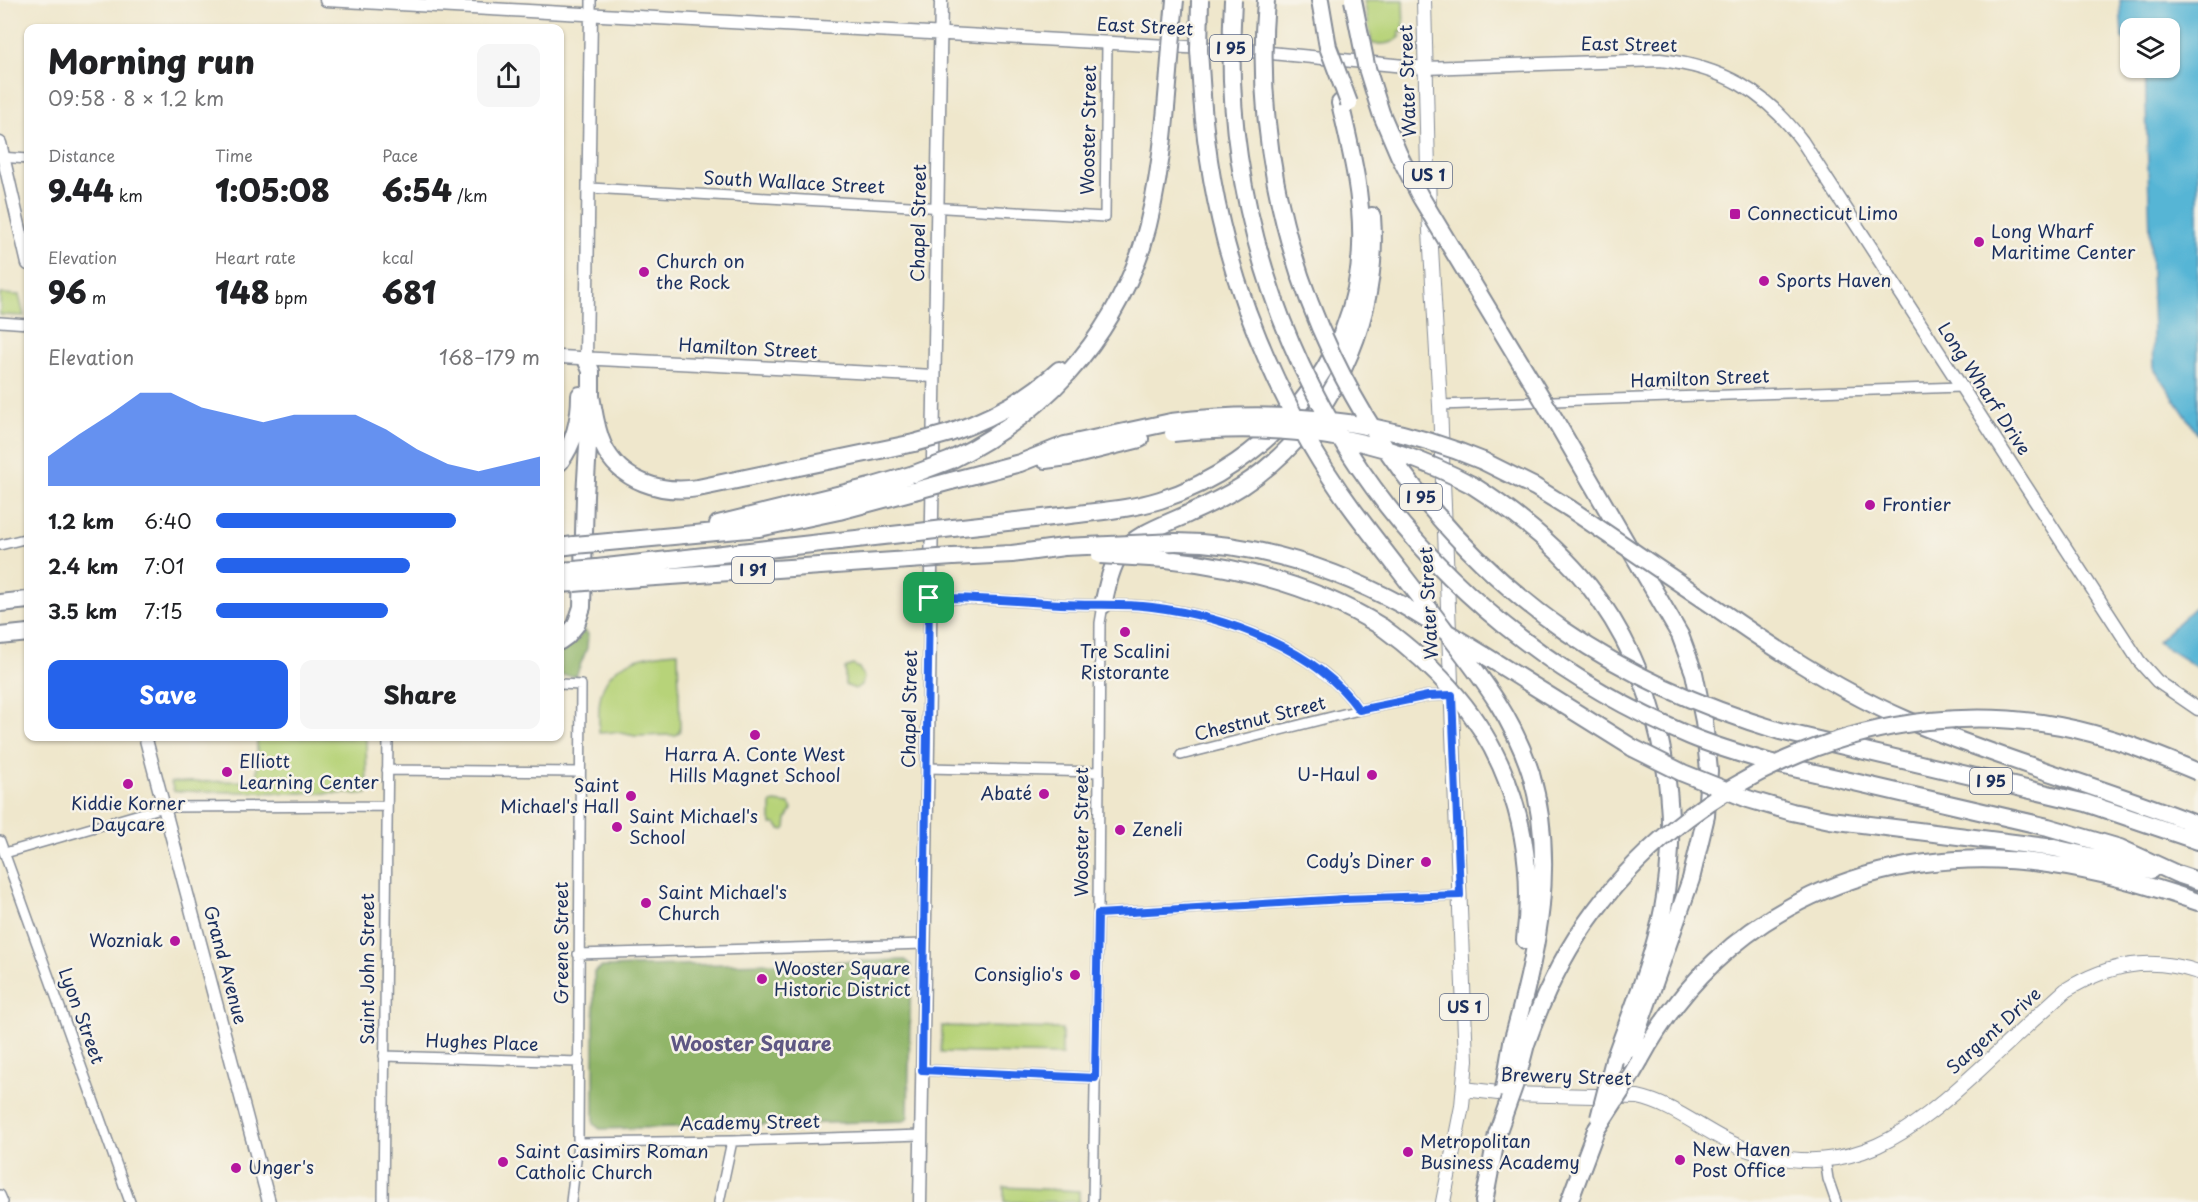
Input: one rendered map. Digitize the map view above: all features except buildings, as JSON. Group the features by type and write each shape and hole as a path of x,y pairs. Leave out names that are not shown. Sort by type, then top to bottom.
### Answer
{"highway":[{"path":"680,535 756,513 861,490 951,460 1001,432 1048,395 1087,352 1110,318 1129,282 1143,247 1159,174 1175,0"},
{"path":"1200,0 1199,50 1203,107 1214,189 1238,286 1264,352 1288,406 1329,475 1497,700 1517,736 1531,774 1543,831 1543,891 1522,1004 1518,1075 1497,1134 1484,1202"},
{"name":"I 95","path":"1233,0 1231,38 1234,116 1246,197 1260,256 1279,314 1311,388 1352,458 1401,524 1455,583 1485,611 1550,660 1584,682 1656,721 1692,737 1772,763 2048,827 2120,848 2198,881"},
{"name":"I 95","path":"1266,0 1264,56 1266,115 1274,175 1288,234 1305,290 1328,347 1359,407 1386,451 1434,513 1478,560 1520,597 1565,631 1604,656 1671,692 1722,713 1780,731 2086,803 2198,841"},
{"path":"1103,605 1114,565 1124,550 1133,542 1228,494 1261,472 1293,443 1328,396 1346,363 1364,314 1371,279 1373,245 1369,190 1328,47 1320,0"},
{"path":"1353,0 1366,65 1381,113 1399,155 1420,196 1555,420 1680,635 1697,684 1707,746 1708,795 1697,859 1627,1060 1596,1130 1569,1202"},
{"path":"567,577 910,533 1098,512 1157,501 1214,478 1247,456 1280,428 1308,392 1333,352 1343,330 1356,288 1361,247 1361,210 1344,103"},
{"path":"591,396 601,439 610,457 635,478 653,486 671,490 698,488 914,443 950,433 1002,411 1036,389 1110,318"},
{"path":"564,638 574,629 582,612 585,496 591,396 591,371 586,359"},
{"path":"564,455 578,425 581,371 586,359"},
{"path":"567,546 759,528 839,511 1020,463 1065,445 1172,427 1211,417 1262,415 1339,420 1430,441 1483,461 1535,487 1826,680 1906,719 1966,743 2083,782 2198,825"},
{"path":"1172,427 1260,429 1332,435 1409,456 1472,485 1538,531 1589,586 1627,646 1645,691 1660,741 1671,813 1667,886 1627,1060 1629,1079 1596,1130"},
{"path":"1064,551 1176,542 1233,546 1277,555 1370,588 1404,606 1634,748 1683,773 1748,799 1830,820 2054,848 2118,864 2177,874"},
{"path":"1064,551 1166,559 1216,566 1295,587 1349,608 1382,627 1421,658 1456,694 1488,740 1507,782 1522,831 1529,887 1528,923 1514,1004 1519,1043"},
{"name":"I 91","path":"597,574 1064,551"},
{"path":"0,603 24,600"},
{"path":"0,636 24,633"},
{"path":"1519,1043 1569,948 1619,879 1679,823 1720,794 1750,776 1793,756 1836,740 1876,730 1927,722 1978,719 2057,726 2109,738 2198,772"},
{"path":"1627,1060 1663,1021 1689,987 1732,945 1766,920 1794,904 1864,876 1905,867 1946,862 2033,862 2118,878 2198,902"}],"main road":[{"name":"East Street","path":"326,0 1240,50 1425,68 1660,60 1705,69 1743,85"},
{"name":"Chapel Street","path":"920,1202 941,0"},
{"name":"Water Street","path":"1424,0 1430,224 1440,405 1445,581 1452,695 1466,1060 1464,1089 1443,1202"},
{"path":"586,359 591,15"},
{"name":"Long Wharf Drive","path":"1743,85 1775,109 1802,141 2139,661 2157,681 2198,709"},
{"path":"0,143 24,248"},
{"name":"Hamilton Street","path":"564,357 934,376"},
{"name":"Grand Avenue","path":"147,741 269,1202"},
{"name":"Sargent Drive","path":"1825,1159 1848,1156 1881,1144 1920,1121 2066,990 2088,977 2108,969 2135,964 2158,964 2198,972"},
{"name":"Brewery Street","path":"1464,1089 1507,1094 1638,1097 1653,1100 1672,1109 1722,1139 1752,1151 1785,1158 1825,1159"}],"street":[{"path":"591,0 591,15"},
{"name":"Wooster Street","path":"1105,217 1107,43"},
{"path":"2,157 24,159"},
{"name":"South Wallace Street","path":"590,188 1105,217"},
{"path":"0,322 24,324"},
{"name":"Hamilton Street","path":"1440,405 1961,387"},
{"path":"0,545 24,539"},
{"path":"929,598 1134,606 1173,610 1232,627 1274,643 1331,678 1359,710"},
{"name":"Wooster Street","path":"1093,1202 1100,624 1103,605"},
{"name":"Greene Street","path":"564,684 581,685 578,1143 571,1202"},
{"name":"Chestnut Street","path":"1181,755 1359,710 1428,696 1452,695"},
{"name":"Saint John Street","path":"383,1202 388,741"},
{"path":"927,768 1099,772"},
{"path":"387,770 580,772"},
{"path":"5,853 164,807 386,806"},
{"name":"Lyon Street","path":"0,841 130,1202"},
{"path":"1098,914 1344,899 1460,895"},
{"path":"578,954 925,944"},
{"name":"Hughes Place","path":"384,1056 579,1062"},
{"path":"922,1070 1095,1078"},
{"name":"Academy Street","path":"578,1143 922,1135"},
{"path":"719,1202 732,1141"},
{"path":"1825,1159 1828,1179 1836,1202"},
{"path":"0,1195 3,1202"}],"green space":[{"path":"1364,0 1403,0 1404,32 1400,31 1401,36 1398,39 1388,43 1372,44"},
{"path":"0,294 19,295 24,316 0,315"},
{"path":"584,630 588,634 587,648 576,676 564,675 564,648 576,642"},
{"path":"678,652 680,731 676,735 635,736 616,732 599,733 600,699 610,675 641,657"},
{"path":"853,665 859,668 864,678 861,685 855,689 845,685 845,668"},
{"path":"257,741 366,741 367,794 174,791 171,782 257,781"},
{"path":"771,803 789,804 792,809 784,830 776,824 771,824"},
{"name":"Wooster Square","path":"905,960 911,965 908,1117 904,1121 600,1129 594,1124 594,972 602,967"},
{"path":"942,1026 1062,1029 1062,1055 941,1052"},
{"path":"1004,1187 1079,1191 1079,1202 1004,1202"}],"water":[{"path":"2120,0 2198,0 2198,434 2154,369 2145,78 2180,78 2180,18 2121,18"},
{"path":"2198,604 2198,668 2157,642"}],"place":[{"name":"Connecticut Limo","path":"1735,214"},
{"name":"Long Wharf Maritime Center","path":"1979,242"},
{"name":"Church on the Rock","path":"644,272"},
{"name":"Sports Haven","path":"1764,281"},
{"name":"Frontier","path":"1870,505"},
{"name":"Tre Scalini Ristorante","path":"1125,632"},
{"name":"Harra A. Conte West Hills Magnet School","path":"755,735"},
{"name":"Elliott Learning Center","path":"227,772"},
{"name":"U-Haul","path":"1372,775"},
{"name":"Kiddie Korner Daycare","path":"128,784"},
{"name":"Abaté","path":"1044,794"},
{"name":"Saint Michael's Hall","path":"631,796"},
{"name":"Saint Michael's School","path":"617,827"},
{"name":"Zeneli","path":"1120,830"},
{"name":"Cody’s Diner","path":"1426,862"},
{"name":"Saint Michael's Church","path":"646,903"},
{"name":"Wozniak","path":"175,941"},
{"name":"Consiglio's","path":"1075,975"},
{"name":"Wooster Square Historic District","path":"762,979"},
{"name":"Metropolitan Business Academy","path":"1408,1152"},
{"name":"New Haven Post Office","path":"1680,1160"},
{"name":"Saint Casimirs Roman Catholic Church","path":"503,1162"},
{"name":"Unger's","path":"236,1168"}],"district":[{"name":"Wooster Square","path":"751,1044"}],"route":[{"path":"929,598 1093,606 1115,605 1173,610 1232,627 1294,653 1331,678 1359,710 1428,696 1452,695 1460,895 1344,899 1098,914 1095,1078 922,1070 929,598"}]}
